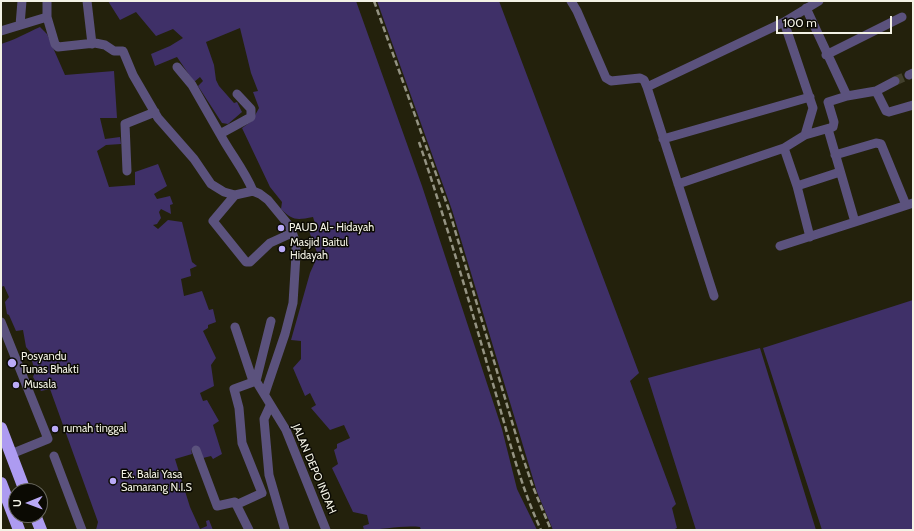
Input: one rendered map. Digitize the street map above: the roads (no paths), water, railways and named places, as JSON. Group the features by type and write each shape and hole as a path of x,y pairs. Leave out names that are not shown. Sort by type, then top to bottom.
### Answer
{"highway":[{"path":"1,428 15,483"},
{"path":"6,451 21,483"},
{"path":"1,483 19,530"}],"street":[{"path":"20,25 22,1"},
{"path":"47,1 47,17 51,34 58,47 101,44 114,51 123,51 133,75 164,126 194,159 211,184 224,192 235,195 253,191"},
{"path":"571,1 577,11 606,78 611,80 640,78 644,80 714,296"},
{"path":"647,87 784,22 819,1"},
{"path":"88,4 92,44"},
{"path":"806,8 826,54 847,96"},
{"path":"1,31 47,17"},
{"path":"826,54 902,17"},
{"path":"784,22 813,108 806,135"},
{"path":"177,67 192,85 234,160 249,181 253,191 268,200 287,223 296,243 296,271 293,303 285,334 264,393"},
{"path":"813,108 847,96 876,91 895,81"},
{"path":"876,91 886,111 889,112 913,105"},
{"path":"220,134 251,117 251,109 237,94"},
{"path":"663,139 810,98"},
{"path":"678,184 784,148 806,135 833,127 834,122 828,102"},
{"path":"127,171 125,124 155,112"},
{"path":"828,129 855,222"},
{"path":"780,246 910,204 881,144 876,143 835,155"},
{"path":"784,148 797,186 810,237"},
{"path":"797,186 840,172"},
{"path":"235,195 212,221 246,262 250,262 270,244 292,233"},
{"path":"196,450 217,506 235,502 238,504 262,493 242,443 239,408 234,389 254,381 271,321"},
{"path":"1,322 48,439 6,451"},
{"name":"JALAN DEPO INDAH","path":"235,327 254,381 264,393 270,406 285,428 294,447 326,530"},
{"path":"270,406 264,419 269,475 285,530"},
{"path":"54,456 82,530"},
{"path":"238,504 249,530"}],"tunnel":[{"path":"895,81 909,75"}],"railway":[{"path":"374,1 449,210 521,452 533,487 551,530"},
{"path":"419,142 456,258 519,473 541,530"}],"place":[{"name":"PAUD Al- Hidayah","path":"281,228"},
{"name":"Masjid Baitul Hidayah","path":"282,249"},
{"name":"Posyandu Tunas Bhakti","path":"12,363"},
{"name":"Musala","path":"16,385"},
{"name":"rumah tinggal","path":"55,429"},
{"name":"Ex. Balai Yasa Samarang N.I.S","path":"113,481"}]}
